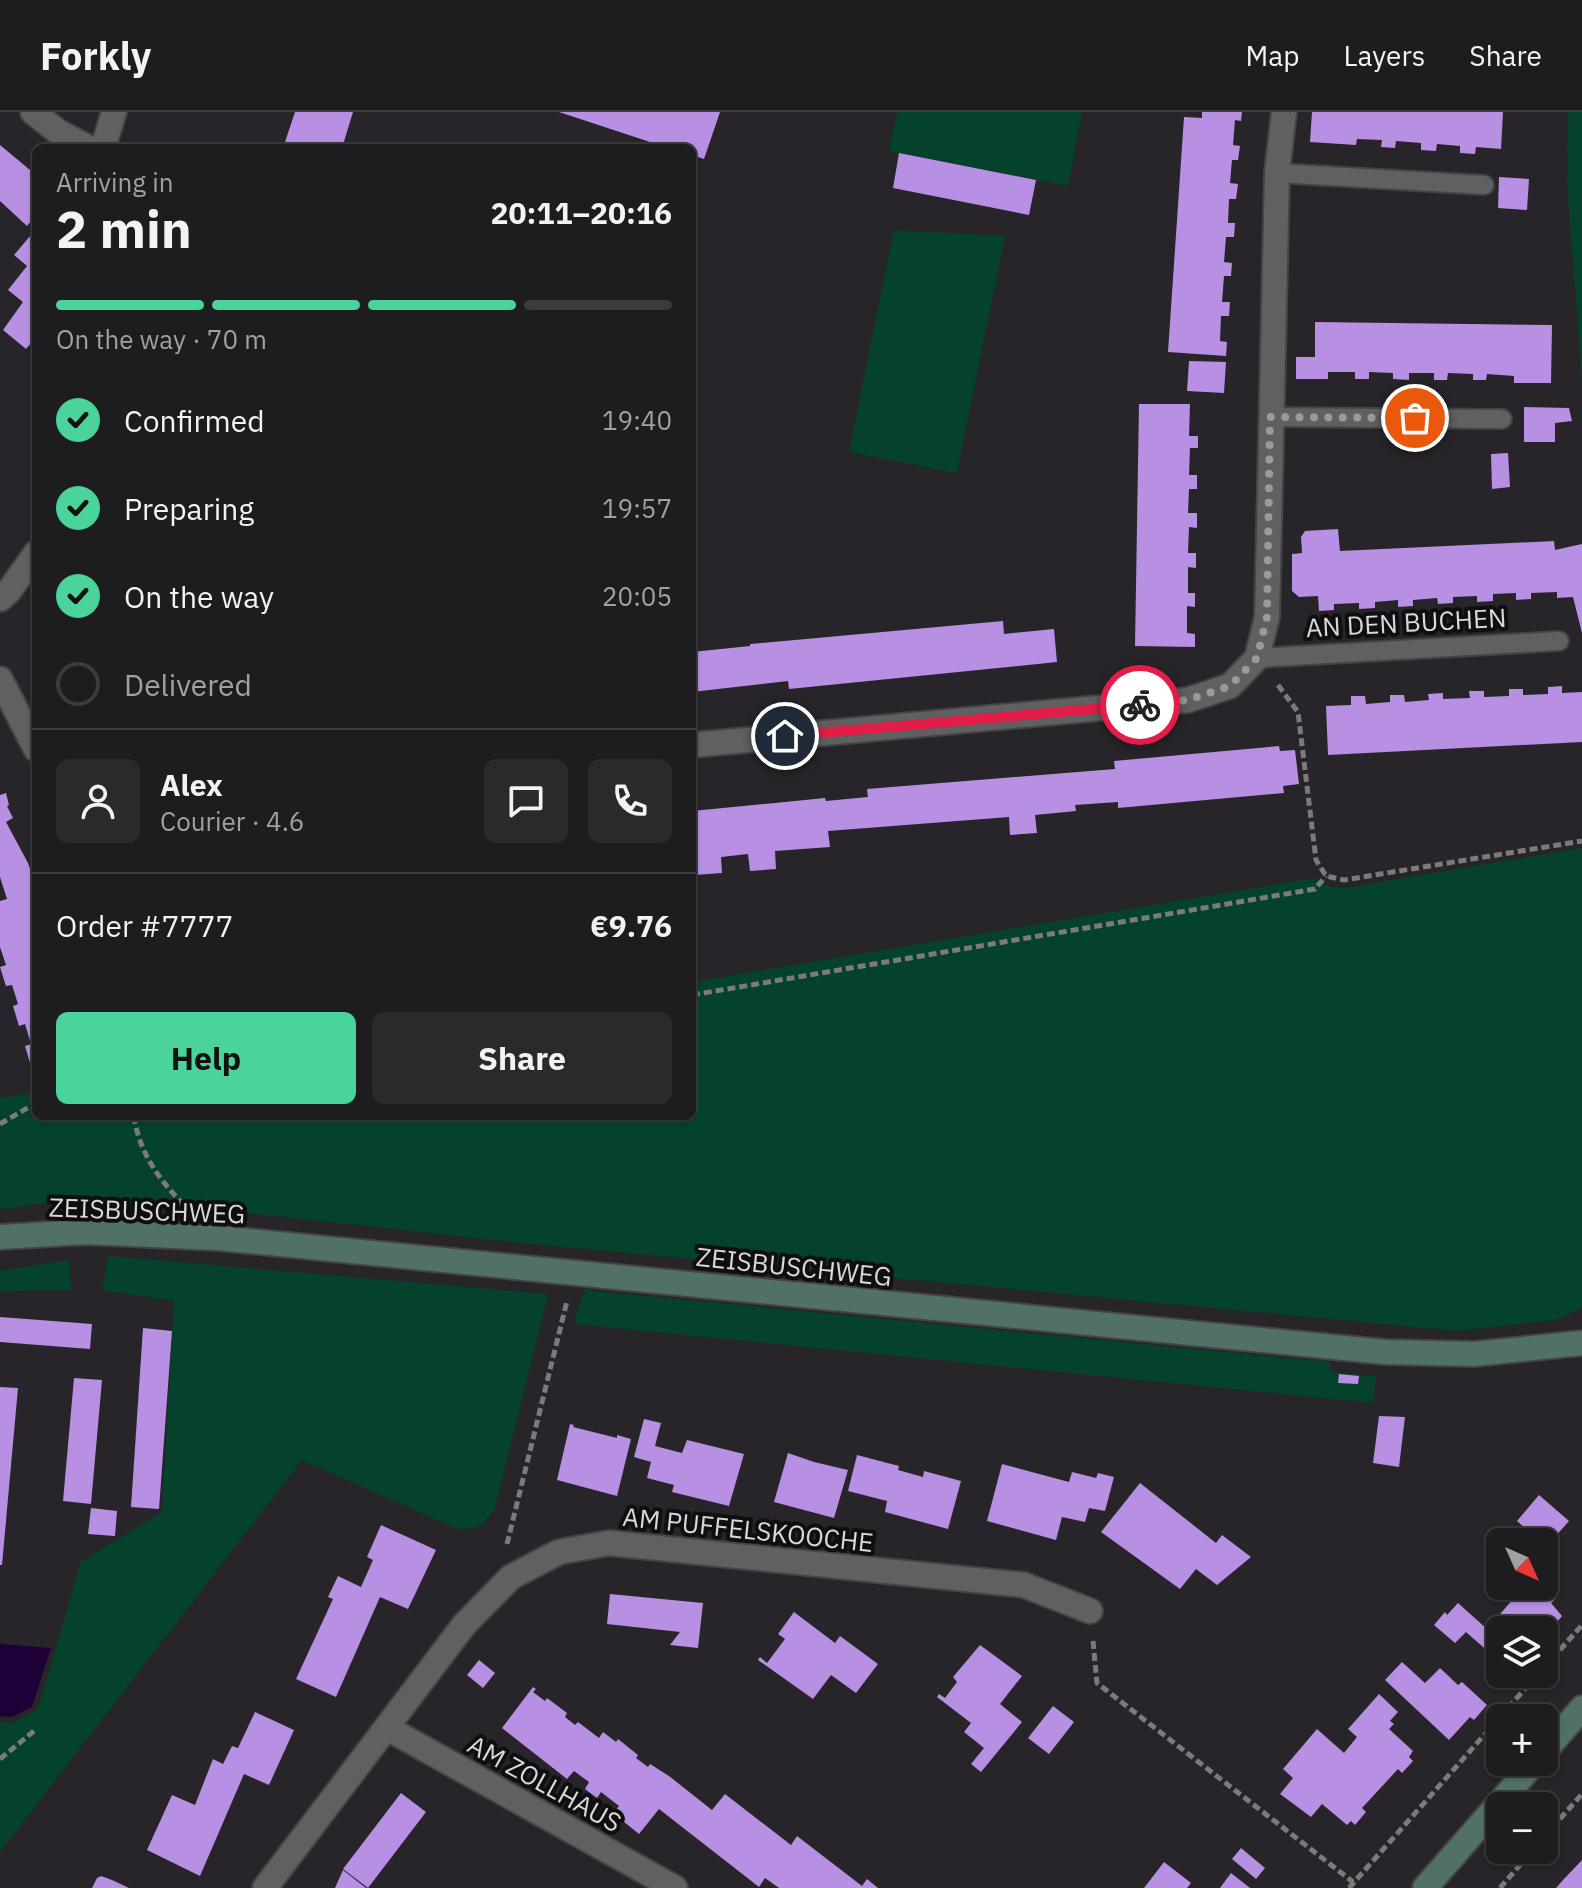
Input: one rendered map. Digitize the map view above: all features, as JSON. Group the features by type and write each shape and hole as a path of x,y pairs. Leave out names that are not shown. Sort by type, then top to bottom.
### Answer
{"street":[{"path":"33,112 57,131 81,144"},
{"path":"104,144 114,112"},
{"name":"AN DEN BUCHEN","path":"1257,658 1267,617 1277,173 1284,112"},
{"path":"0,599 32,559"},
{"path":"696,745 1188,700 1230,686 1257,658"},
{"path":"0,679 32,741"},
{"name":"ZEISBUSCHWEG","path":"0,1237 98,1232 218,1238 1385,1352 1474,1354 1582,1343"},
{"name":"AM PUFFELSKOOCHE","path":"265,1888 464,1625 511,1577 559,1552 609,1543 1024,1585 1090,1611"},
{"path":"1558,1736 1582,1708"},
{"name":"AM ZOLLHAUS","path":"387,1728 675,1888"},
{"path":"1425,1888 1523,1776"}],"lane":[{"path":"1277,173 1484,185"},
{"path":"1270,417 1502,419"},
{"name":"AN DEN BUCHEN","path":"1257,658 1559,641"}],"path":[{"path":"1257,658 1298,712 1316,860 1326,876 1344,880 1582,841"},
{"path":"696,994 1315,889 1326,876"},
{"path":"0,1124 32,1105"},
{"path":"135,1120 143,1152 159,1176 218,1238"},
{"path":"517,1505 574,1272"},
{"path":"1090,1611 1097,1683 1351,1885 1526,1688"},
{"path":"1558,1652 1582,1625"},
{"path":"0,1759 34,1731"},
{"path":"1558,1821 1582,1794"},
{"path":"1500,1888 1521,1864"}],"green space":[{"path":"897,112 1082,112 1068,186 889,151"},
{"path":"1568,112 1582,112 1582,381 1567,183"},
{"path":"894,230 1005,236 957,473 849,452"},
{"path":"1582,848 1582,1308 1556,1320 1457,1331 513,1242 210,1209 47,1203 0,1209 0,1098 32,1093 32,1120 696,1120 696,981 1315,878 1329,887 1345,888"},
{"path":"108,1256 548,1294 494,1511 480,1526 460,1530 302,1460 0,1852 0,1722 13,1723 38,1709 81,1562 162,1512 174,1301 102,1290"},
{"path":"68,1260 72,1290 0,1291 0,1271"},
{"path":"584,1290 1330,1362 1330,1372 1376,1376 1373,1403 574,1324"}],"shaded area":[{"path":"0,1644 51,1648 32,1707 12,1717 0,1716"}],"building":[{"path":"295,112 353,112 343,144 284,144"},
{"path":"559,112 720,112 704,159 696,156 696,144 656,144"},
{"path":"1202,112 1242,112 1241,121 1235,120 1233,145 1240,146 1238,160 1232,160 1230,183 1238,184 1236,199 1229,199 1228,223 1235,223 1234,237 1226,237 1224,262 1232,263 1231,276 1224,276 1222,302 1230,302 1229,316 1221,316 1220,341 1227,342 1226,356 1168,352 1184,117 1202,118"},
{"path":"1312,112 1503,112 1501,149 1476,147 1475,154 1460,153 1460,146 1437,144 1436,151 1421,150 1421,143 1396,141 1395,148 1381,147 1382,140 1357,139 1356,145 1310,142"},
{"path":"0,145 32,172 32,220 27,226 0,201"},
{"path":"899,153 1036,180 1029,215 893,188"},
{"path":"1499,177 1529,179 1527,210 1498,208"},
{"path":"32,234 32,342 26,349 3,330 23,302 8,290 27,266 14,255"},
{"path":"1315,322 1552,325 1551,383 1514,383 1514,376 1487,374 1486,380 1473,380 1473,374 1448,373 1447,380 1434,380 1434,373 1409,373 1409,380 1393,379 1393,373 1369,372 1369,379 1355,379 1355,372 1328,372 1328,379 1296,379 1296,357 1315,357"},
{"path":"1189,361 1226,362 1224,393 1187,391"},
{"path":"1139,404 1190,404 1189,436 1198,436 1198,448 1190,448 1189,475 1197,475 1197,489 1189,489 1188,513 1197,513 1197,528 1189,527 1188,553 1196,553 1196,568 1188,567 1188,593 1195,593 1195,607 1187,606 1187,633 1195,634 1195,647 1135,646"},
{"path":"1524,407 1569,408 1572,421 1555,423 1555,442 1524,442"},
{"path":"1508,453 1510,487 1492,489 1491,454"},
{"path":"1338,529 1340,551 1554,541 1555,550 1582,544 1582,633 1573,597 1557,598 1557,592 1531,593 1531,599 1516,600 1516,593 1493,594 1493,601 1477,602 1477,596 1453,597 1453,603 1438,604 1437,598 1413,600 1413,606 1398,607 1398,600 1375,602 1375,608 1359,609 1359,603 1334,604 1334,610 1319,611 1318,596 1299,597 1292,591 1292,554 1302,553 1301,537 1305,531"},
{"path":"1003,621 1004,634 1054,629 1057,662 789,689 788,681 696,692 696,652"},
{"path":"1562,686 1562,693 1582,692 1582,742 1328,755 1326,706 1351,705 1351,696 1365,696 1366,704 1390,702 1390,695 1404,695 1405,702 1429,700 1428,694 1443,693 1443,699 1470,698 1469,691 1484,691 1484,697 1509,696 1509,689 1523,689 1523,695 1548,694 1548,687"},
{"path":"1279,746 1280,751 1295,750 1299,784 1283,786 1284,793 1118,808 1118,802 1075,805 1076,811 1035,815 1037,833 1010,835 1009,817 828,831 830,847 775,851 776,869 750,871 748,854 721,857 722,873 696,875 696,811 868,797 867,789 1115,769 1114,761"},
{"path":"6,793 7,806 13,818 6,822 32,874 31,1066 25,1046 31,1044 25,1024 19,1026 13,1006 18,1004 12,985 6,986 0,967 6,965 0,947 0,901 7,899 0,877 0,795"},
{"path":"0,1317 92,1324 90,1349 0,1342"},
{"path":"143,1328 172,1331 159,1509 131,1507"},
{"path":"1339,1374 1359,1376 1358,1384 1338,1383"},
{"path":"74,1378 102,1380 91,1504 63,1501"},
{"path":"0,1387 18,1388 2,1565 0,1565"},
{"path":"1379,1416 1405,1417 1399,1467 1373,1463"},
{"path":"644,1419 661,1423 655,1446 682,1453 687,1440 744,1454 729,1506 672,1492 674,1485 647,1478 651,1462 634,1457"},
{"path":"570,1424 631,1439 617,1496 557,1480"},
{"path":"788,1453 848,1470 834,1518 774,1502"},
{"path":"857,1455 899,1466 898,1470 923,1477 924,1471 961,1481 948,1529 885,1512 887,1501 848,1491"},
{"path":"1002,1464 1069,1482 1072,1472 1096,1478 1098,1473 1114,1477 1105,1511 1089,1508 1085,1522 1062,1517 1056,1540 987,1521"},
{"path":"1140,1483 1216,1543 1222,1535 1251,1557 1217,1585 1196,1569 1180,1589 1101,1532"},
{"path":"1539,1495 1569,1521 1558,1533 1558,1528 1525,1528 1517,1521"},
{"path":"91,1508 117,1511 115,1536 88,1534"},
{"path":"381,1525 436,1550 408,1609 380,1597 336,1697 296,1679 333,1599 328,1597 338,1576 361,1587 373,1560 367,1557"},
{"path":"610,1594 703,1603 698,1648 670,1645 680,1632 607,1624"},
{"path":"1512,1600 1554,1600 1551,1603 1562,1616 1558,1621 1558,1616 1498,1616"},
{"path":"1458,1603 1486,1628 1486,1650 1466,1632 1455,1643 1434,1625"},
{"path":"794,1612 835,1643 840,1636 878,1664 856,1693 831,1675 813,1699 758,1660 760,1657 767,1663 785,1639 778,1634"},
{"path":"980,1645 1022,1676 1000,1704 1022,1722 981,1772 971,1764 984,1748 964,1732 971,1723 937,1697 939,1694 945,1698 957,1682 953,1677"},
{"path":"479,1660 495,1673 483,1688 467,1675"},
{"path":"1402,1662 1425,1683 1440,1668 1458,1685 1462,1682 1486,1706 1474,1720 1470,1717 1449,1740 1385,1680"},
{"path":"533,1687 536,1689 533,1692 567,1713 565,1717 575,1725 578,1722 599,1738 603,1732 616,1742 618,1739 638,1755 636,1758 669,1776 712,1810 725,1794 791,1845 797,1836 862,1886 867,1879 878,1888 779,1888 765,1878 759,1887 659,1809 639,1834 613,1813 619,1806 601,1792 597,1798 585,1789 589,1782 574,1771 567,1779 502,1728"},
{"path":"1379,1694 1398,1712 1390,1721 1394,1724 1389,1729 1413,1751 1409,1757 1413,1761 1402,1773 1398,1769 1362,1808 1366,1812 1355,1825 1351,1821 1347,1825 1322,1804 1311,1817 1280,1794 1293,1778 1283,1769 1317,1729 1344,1753 1357,1737 1348,1729"},
{"path":"1053,1706 1074,1722 1049,1754 1028,1738"},
{"path":"255,1712 294,1730 269,1785 244,1774 200,1876 147,1850 172,1795 195,1805 213,1759 223,1764 232,1746 238,1748"},
{"path":"401,1793 426,1812 368,1888 343,1869"},
{"path":"1241,1848 1265,1868 1256,1879 1232,1859"},
{"path":"1582,1860 1582,1888 1556,1888 1563,1880"},
{"path":"1164,1862 1191,1883 1187,1888 1144,1888"},
{"path":"343,1870 366,1888 335,1888"},
{"path":"1231,1873 1250,1888 1220,1888"},
{"path":"101,1876 112,1880 129,1888 92,1888"}],"way so far":[{"path":"1140,705 1188,700 1230,686 1257,658 1267,617 1270,417 1415,418"}],"route":[{"path":"785,736 1140,705"}]}
